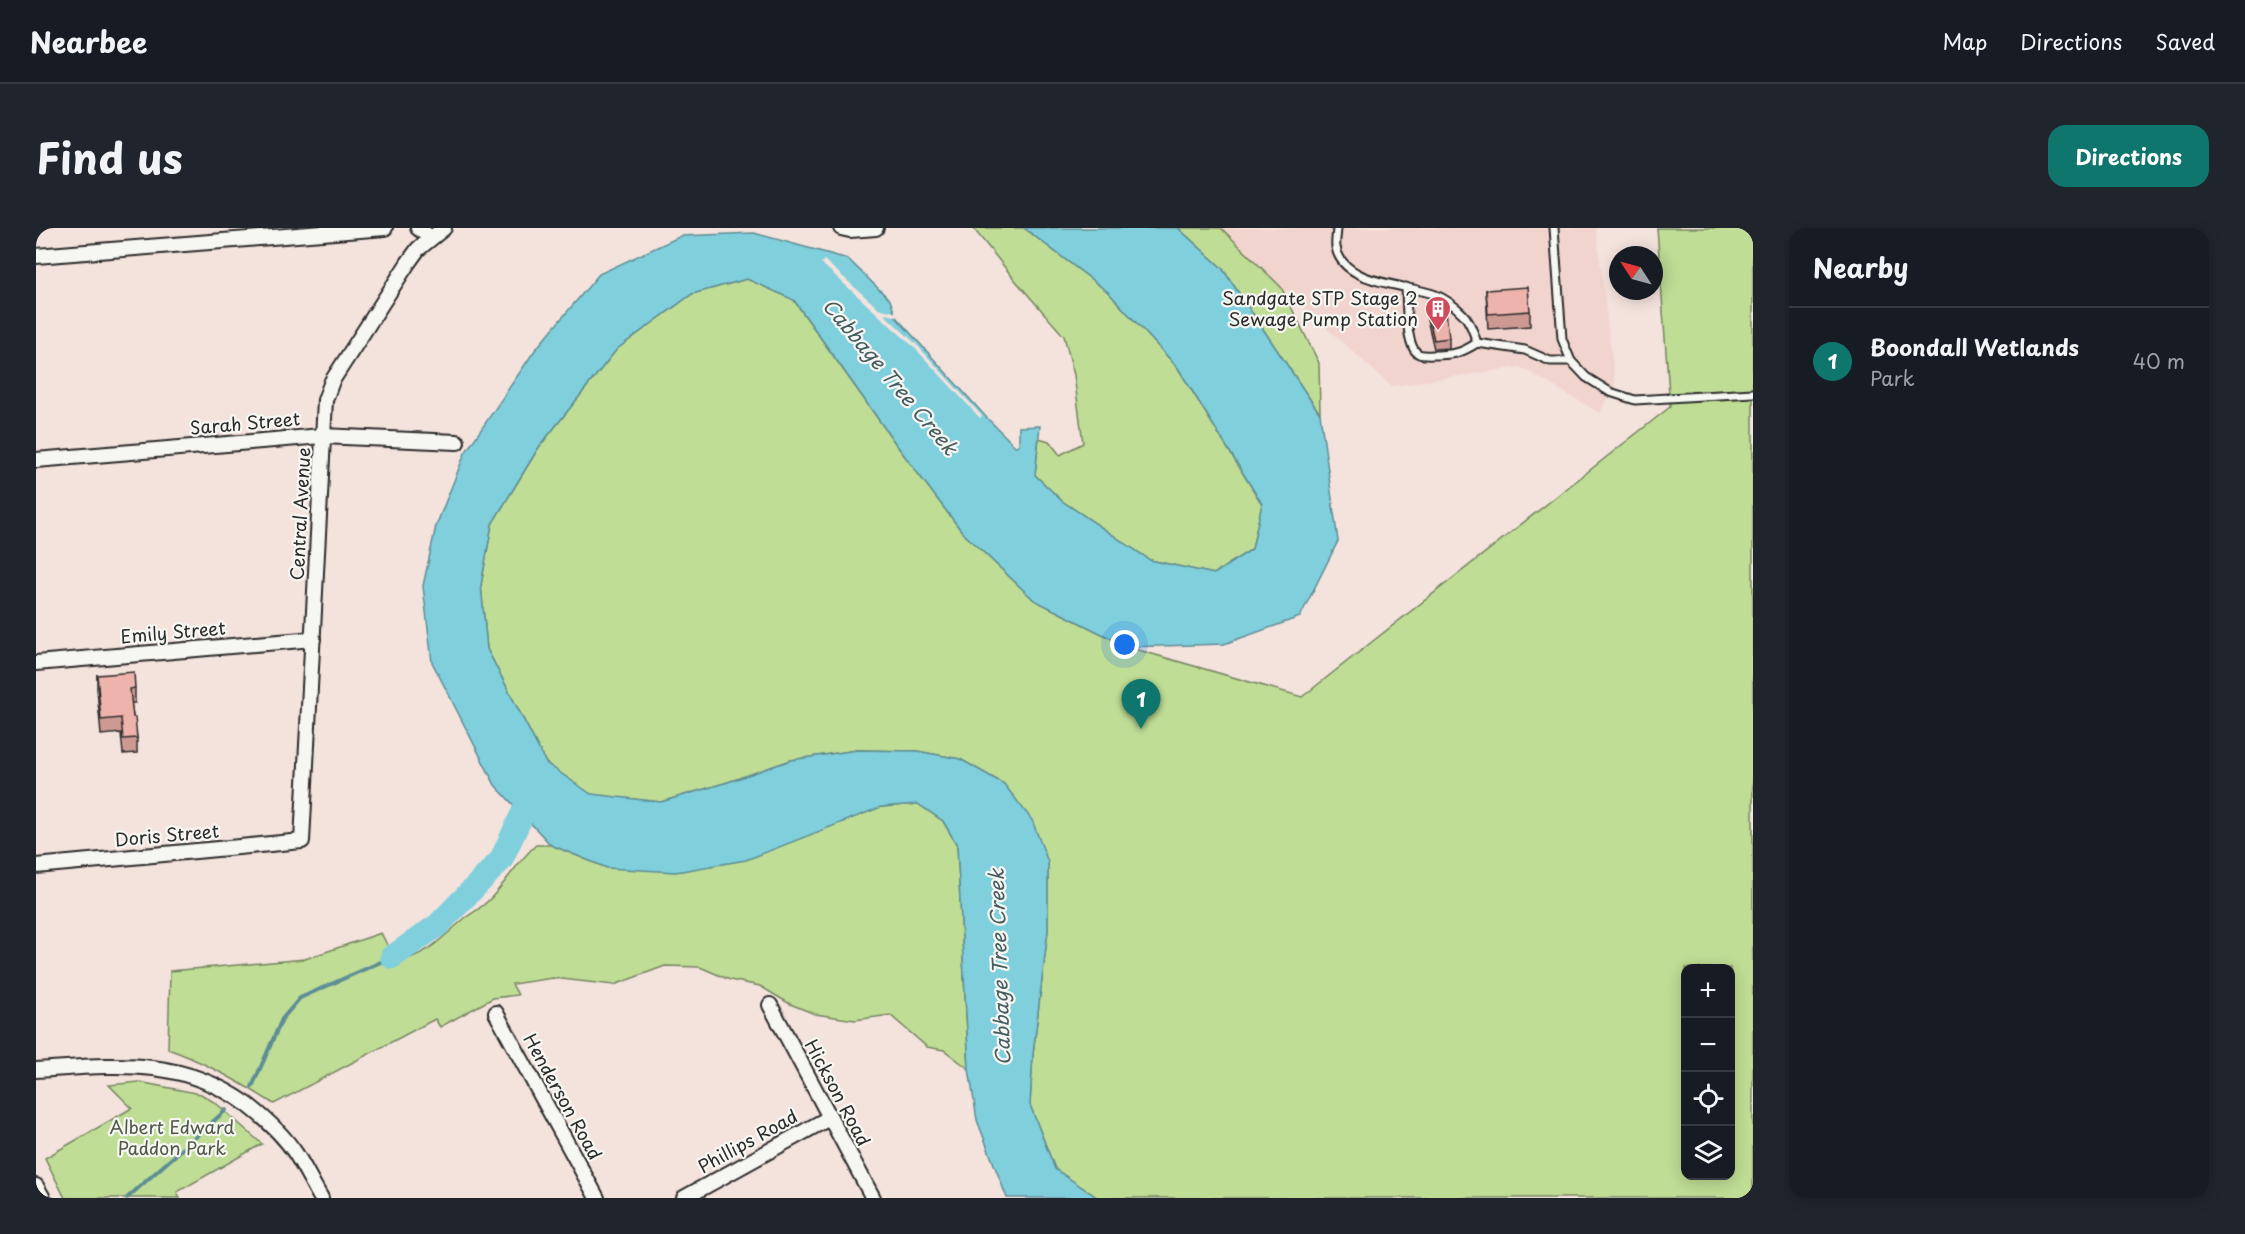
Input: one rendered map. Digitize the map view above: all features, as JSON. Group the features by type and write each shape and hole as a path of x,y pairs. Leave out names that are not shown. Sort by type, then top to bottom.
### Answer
{"street":[{"path":"36,256 386,228"},
{"path":"418,228 430,237"},
{"name":"Central Avenue","path":"302,841 325,400 332,381 408,263 430,237 444,228"},
{"path":"841,228 850,230 876,228"},
{"name":"Sarah Street","path":"36,460 322,436 458,442"},
{"name":"Emily Street","path":"36,663 313,639"},
{"name":"Doris Street","path":"36,866 302,841"},
{"name":"Hickson Road","path":"770,1005 873,1198"},
{"name":"Henderson Road","path":"496,1013 597,1198"},
{"path":"36,1070 139,1066 187,1074 207,1081 236,1097 280,1132 296,1154 321,1198"},
{"name":"Phillips Road","path":"684,1198 830,1118"},
{"path":"36,1186 43,1198"}],"lane":[{"path":"1337,228 1336,247 1339,256 1348,267 1359,276 1438,296 1451,303 1465,315 1477,343"},
{"path":"1554,228 1562,339 1571,361 1586,377 1610,392 1635,400 1653,401 1753,393"},
{"path":"1406,287 1409,338 1412,348 1418,353 1460,354 1477,343 1525,350 1550,361 1571,361"}],"shaded area":[{"path":"1221,228 1596,228 1615,384 1600,413 1520,367 1391,386 1281,287"}],"green space":[{"path":"973,228 1024,228 1108,292 1178,368 1262,504 1252,549 1214,574 1150,560 1062,501 1035,475 1039,438 1049,441 1060,455 1083,443 1074,375 1064,336"},
{"path":"1178,228 1221,228 1281,287 1319,363 1320,414 1222,268"},
{"path":"1657,228 1753,228 1753,1198 1098,1198 1055,1169 1030,1105 1033,1054 1048,930 1048,862 1004,784 960,759 917,751 857,750 791,760 661,802 591,795 546,763 487,649 481,585 492,524 539,447 617,349 692,294 747,279 793,299 898,447 963,533 1034,600 1128,647 1302,697 1670,407 1662,300 1663,246 1658,246"},
{"path":"918,804 943,821 957,845 969,1069 944,1050 927,1047 890,1015 855,1020 815,1014 790,1004 760,986 730,980 700,967 665,966 614,985 553,978 512,984 518,995 493,998 440,1027 435,1019 274,1104 223,1074 168,1049 170,971 305,959 381,933 396,962 407,959 426,951 485,904 536,845 551,845 607,868 881,807"},
{"name":"Albert Edward Paddon Park","path":"139,1082 201,1094 217,1104 262,1144 177,1192 180,1198 65,1198 45,1158 132,1108 109,1085"}],"water":[{"name":"Cabbage Tree Creek","path":"1024,228 1178,228 1222,268 1320,414 1338,541 1300,617 1224,644 1128,647 1034,600 963,533 898,447 794,300 747,279 692,294 617,349 539,447 492,524 481,585 487,649 546,763 591,794 661,802 791,760 857,750 917,751 960,759 1004,784 1032,820 1048,862 1048,930 1033,1054 1030,1105 1055,1169 1098,1198 1007,1198 977,1120 969,1069 957,845 943,821 918,804 881,807 746,860 676,872 607,868 551,845 495,785 432,662 423,586 436,526 465,453 535,350 599,274 681,236 754,233 848,259 890,300 896,317 1015,446 1019,445 1019,427 1040,426 1035,475 1062,501 1150,560 1214,574 1252,549 1262,504 1178,368 1108,292"}],"pier":[{"path":"824,260 878,308 897,313 896,316 884,314 916,344 982,416 980,418 914,347 821,263"}],"building":[{"path":"1528,287 1530,311 1488,314 1486,290"},
{"name":"Sandgate STP Stage 2 Sewage Pump Station","path":"1445,302 1449,338 1434,340 1426,306"},
{"path":"134,672 135,688 130,689 137,738 123,739 121,718 101,720 97,675"}],"waterway":[{"path":"392,957 438,925 501,860 534,789"},
{"path":"252,1087 282,1019 300,998 392,957"},
{"path":"127,1198 226,1110"}],"place":[{"name":"Sandgate STP Stage 2 Sewage Pump Station","path":"1438,332"},
{"name":"Boondall Wetlands","path":"1141,729"}]}
